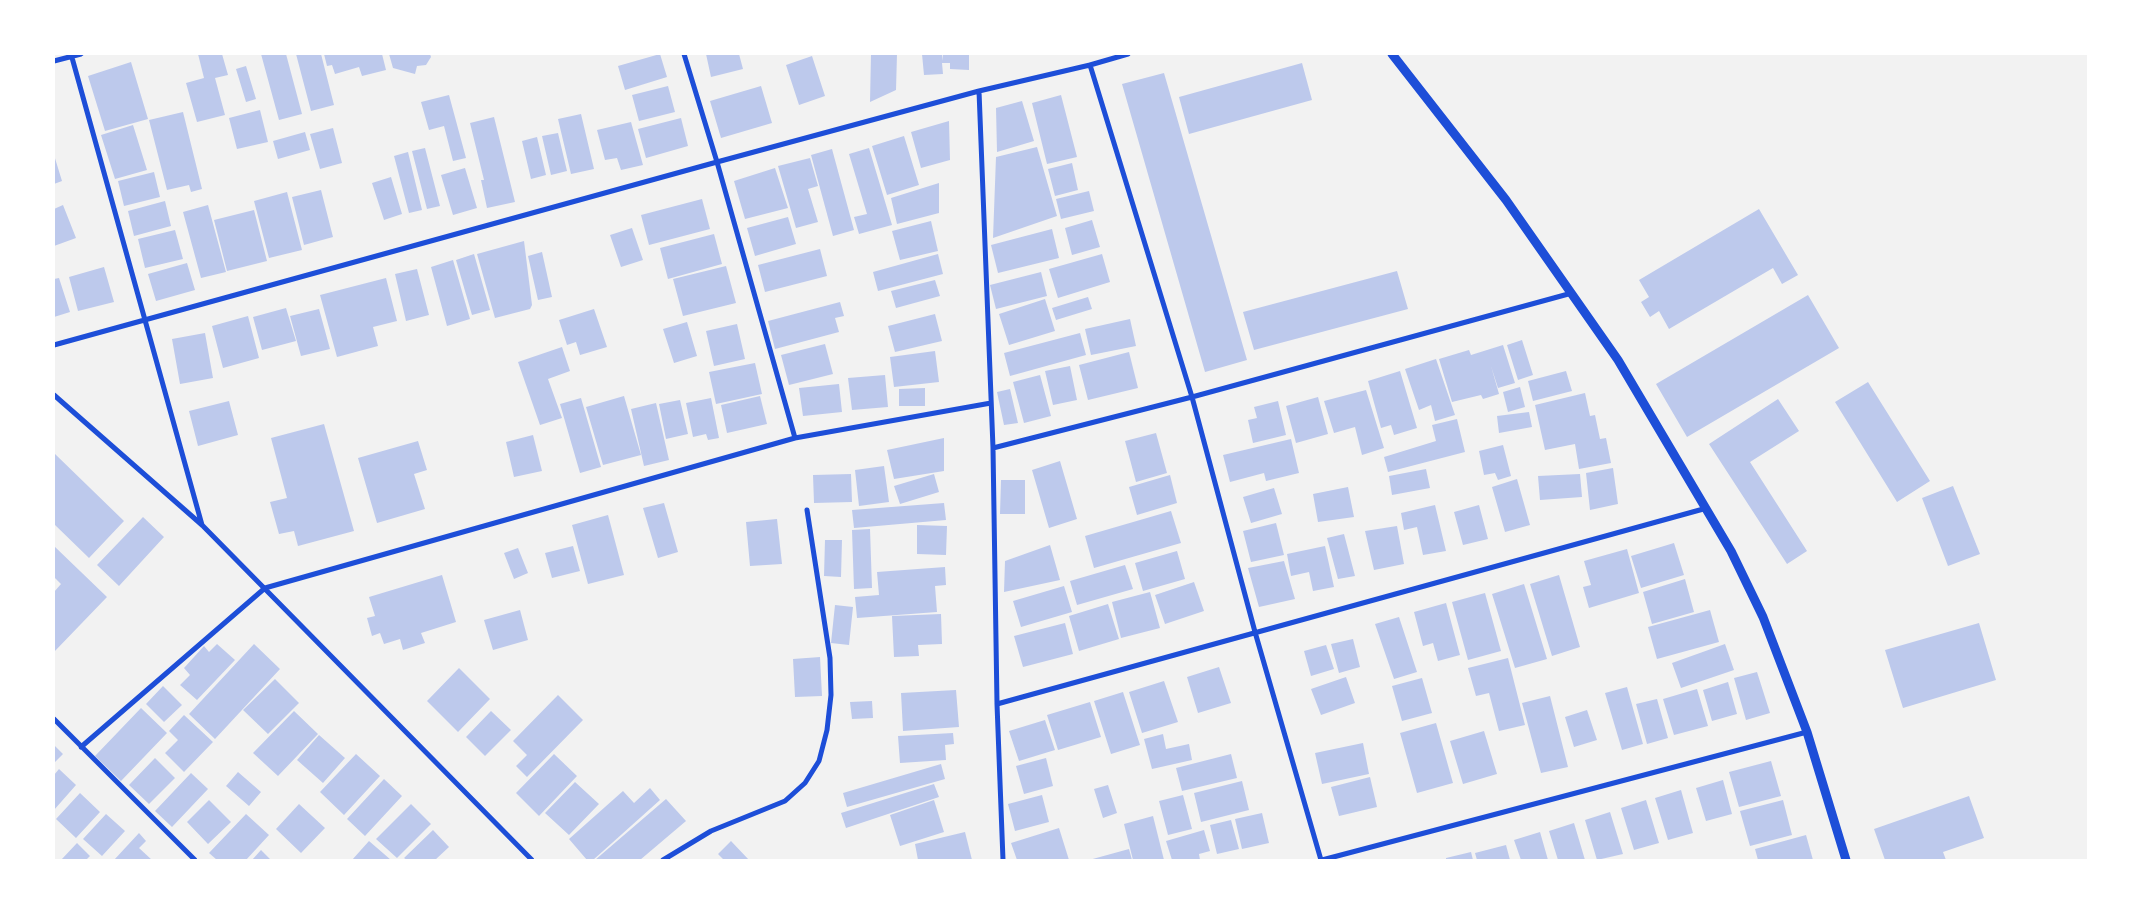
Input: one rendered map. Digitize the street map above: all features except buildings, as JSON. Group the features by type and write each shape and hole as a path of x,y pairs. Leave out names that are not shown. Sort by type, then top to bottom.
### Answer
{"street":[{"path":"54,61 71,55 81,54"},
{"path":"684,54 717,162 795,438"},
{"path":"54,346 717,162 1128,54"},
{"path":"1392,54 1506,200 1572,293 1618,360 1707,508 1731,551 1763,617 1807,732 1846,860"},
{"path":"71,55 202,525"},
{"path":"1090,65 1192,397 1255,632 1321,860 1807,732"},
{"path":"978,92 990,403 994,448 996,704 1003,860"},
{"path":"994,448 1192,397 1572,293"},
{"path":"54,395 202,525 532,860"},
{"path":"81,747 265,588 795,438 990,403"},
{"path":"996,704 1707,508"},
{"path":"663,860 711,831 785,801 805,783 819,761 828,722 831,695 830,658 806,510"},
{"path":"54,719 195,860"}]}
